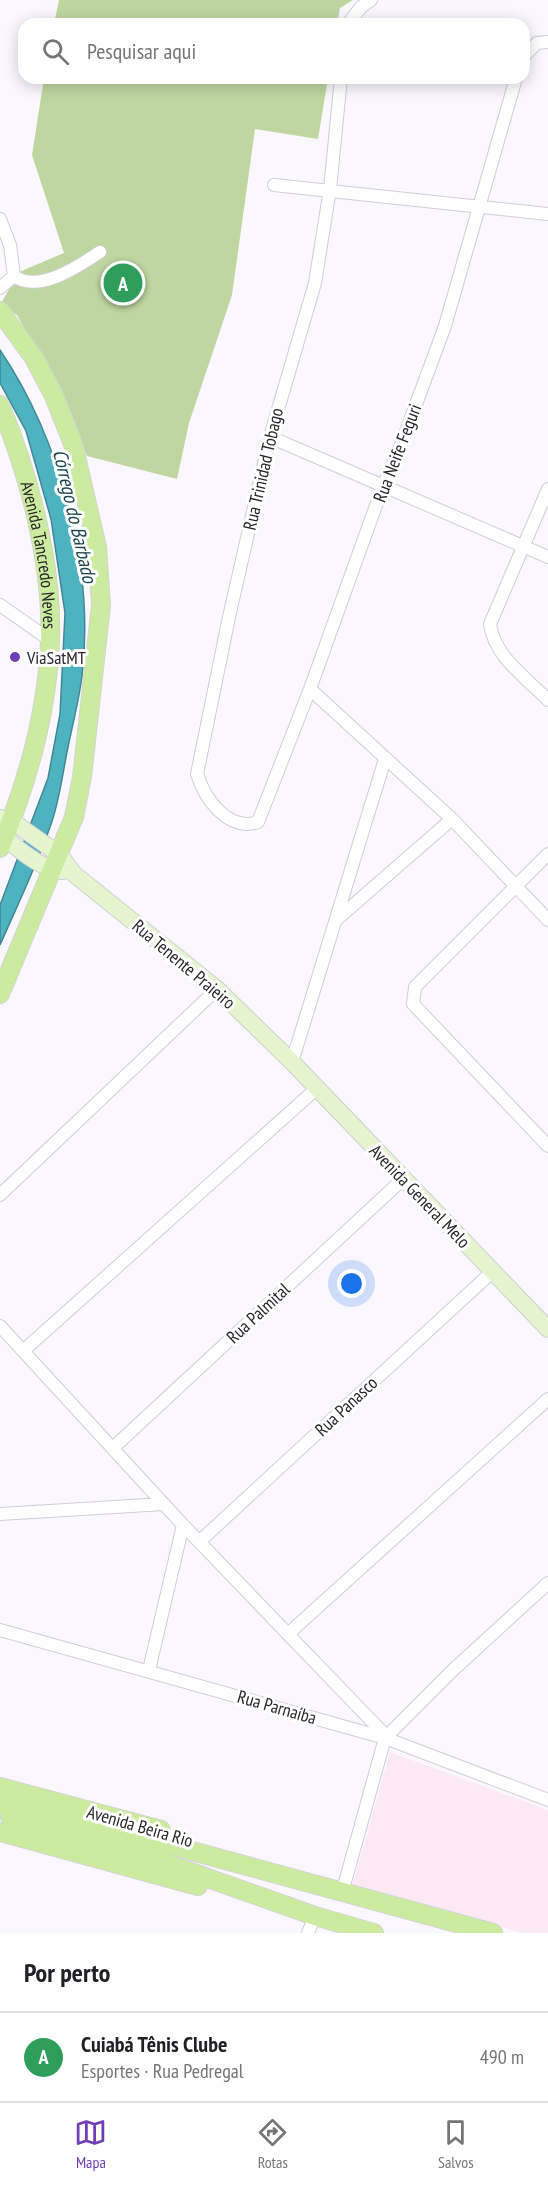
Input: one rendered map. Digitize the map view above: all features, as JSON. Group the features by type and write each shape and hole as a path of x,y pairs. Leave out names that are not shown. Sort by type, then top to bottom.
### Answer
{"main road":[{"path":"0,311 34,357 54,396 73,444 97,547 101,605 96,667 82,777 74,817 0,994"},
{"name":"Avenida Tancredo Neves","path":"0,405 24,472 38,531 47,584 50,640 32,764 7,832"},
{"name":"Rua Tenente Praieiro","path":"7,832 56,862 217,988 292,1062"},
{"name":"Avenida General Melo","path":"292,1062 548,1329"},
{"name":"Avenida Beira Rio","path":"0,1787 180,1836 242,1858 277,1875"},
{"name":"Avenida Beira Rio","path":"0,1803 157,1851 277,1875 493,1933"},
{"path":"0,1814 157,1851"},
{"name":"Avenida Beira Rio","path":"0,1832 223,1892 253,1894"},
{"name":"Avenida Beira Rio","path":"157,1851 253,1894 312,1925 375,1933"}],"street":[{"path":"353,18 361,7 371,0"},
{"path":"530,50 537,43 548,42"},
{"name":"Rua Trinidad Tobago","path":"258,822 246,826 233,822 202,790 197,774 229,617 270,437 315,283 330,189 340,84"},
{"name":"Rua Neife Feguri","path":"258,822 445,326 514,84"},
{"path":"274,185 330,189 548,214"},
{"path":"0,219 10,245 14,276 22,282 33,284 71,270 100,252"},
{"path":"0,288 14,276"},
{"path":"270,437 548,556"},
{"path":"548,489 522,544 490,624 491,638 500,652 548,700"},
{"path":"0,605 50,640"},
{"path":"310,689 452,819 548,920"},
{"path":"292,1062 385,759"},
{"path":"335,921 452,819"},
{"path":"548,854 415,987 413,1004 548,1146"},
{"path":"0,1195 217,988"},
{"path":"23,1351 316,1089"},
{"name":"Rua Palmital","path":"114,1447 403,1179"},
{"name":"Rua Panasco","path":"200,1541 493,1271"},
{"name":"Rua Parnaíba","path":"0,1326 114,1447 183,1525 289,1633 386,1738"},
{"path":"289,1633 548,1399"},
{"path":"0,1514 164,1504"},
{"path":"148,1670 183,1525"},
{"path":"342,1893 386,1738 452,1671 548,1583"},
{"name":"Rua Parnaíba","path":"0,1630 386,1738 548,1800"}],"shaded area":[{"path":"390,1752 548,1810 548,1933 522,1933 353,1884"}],"green space":[{"path":"59,0 353,0 340,8 338,18 55,18"},
{"path":"43,84 327,84 318,139 255,129 232,295 189,423 177,479 87,456 58,390 17,315 0,305 19,272 64,253 32,155"}],"water":[{"path":"0,350 40,423 56,464 78,549 85,635 81,685 56,809 39,857 0,945 0,905 48,778 60,714 65,613 51,519 26,431 0,383"}],"place":[{"name":"Cuiabá Tênis Clube","path":"123,283"},
{"name":"ViaSatMT","path":"15,657"}],"water label":[{"name":"Córrego do Barbado","path":"75,516"}]}
